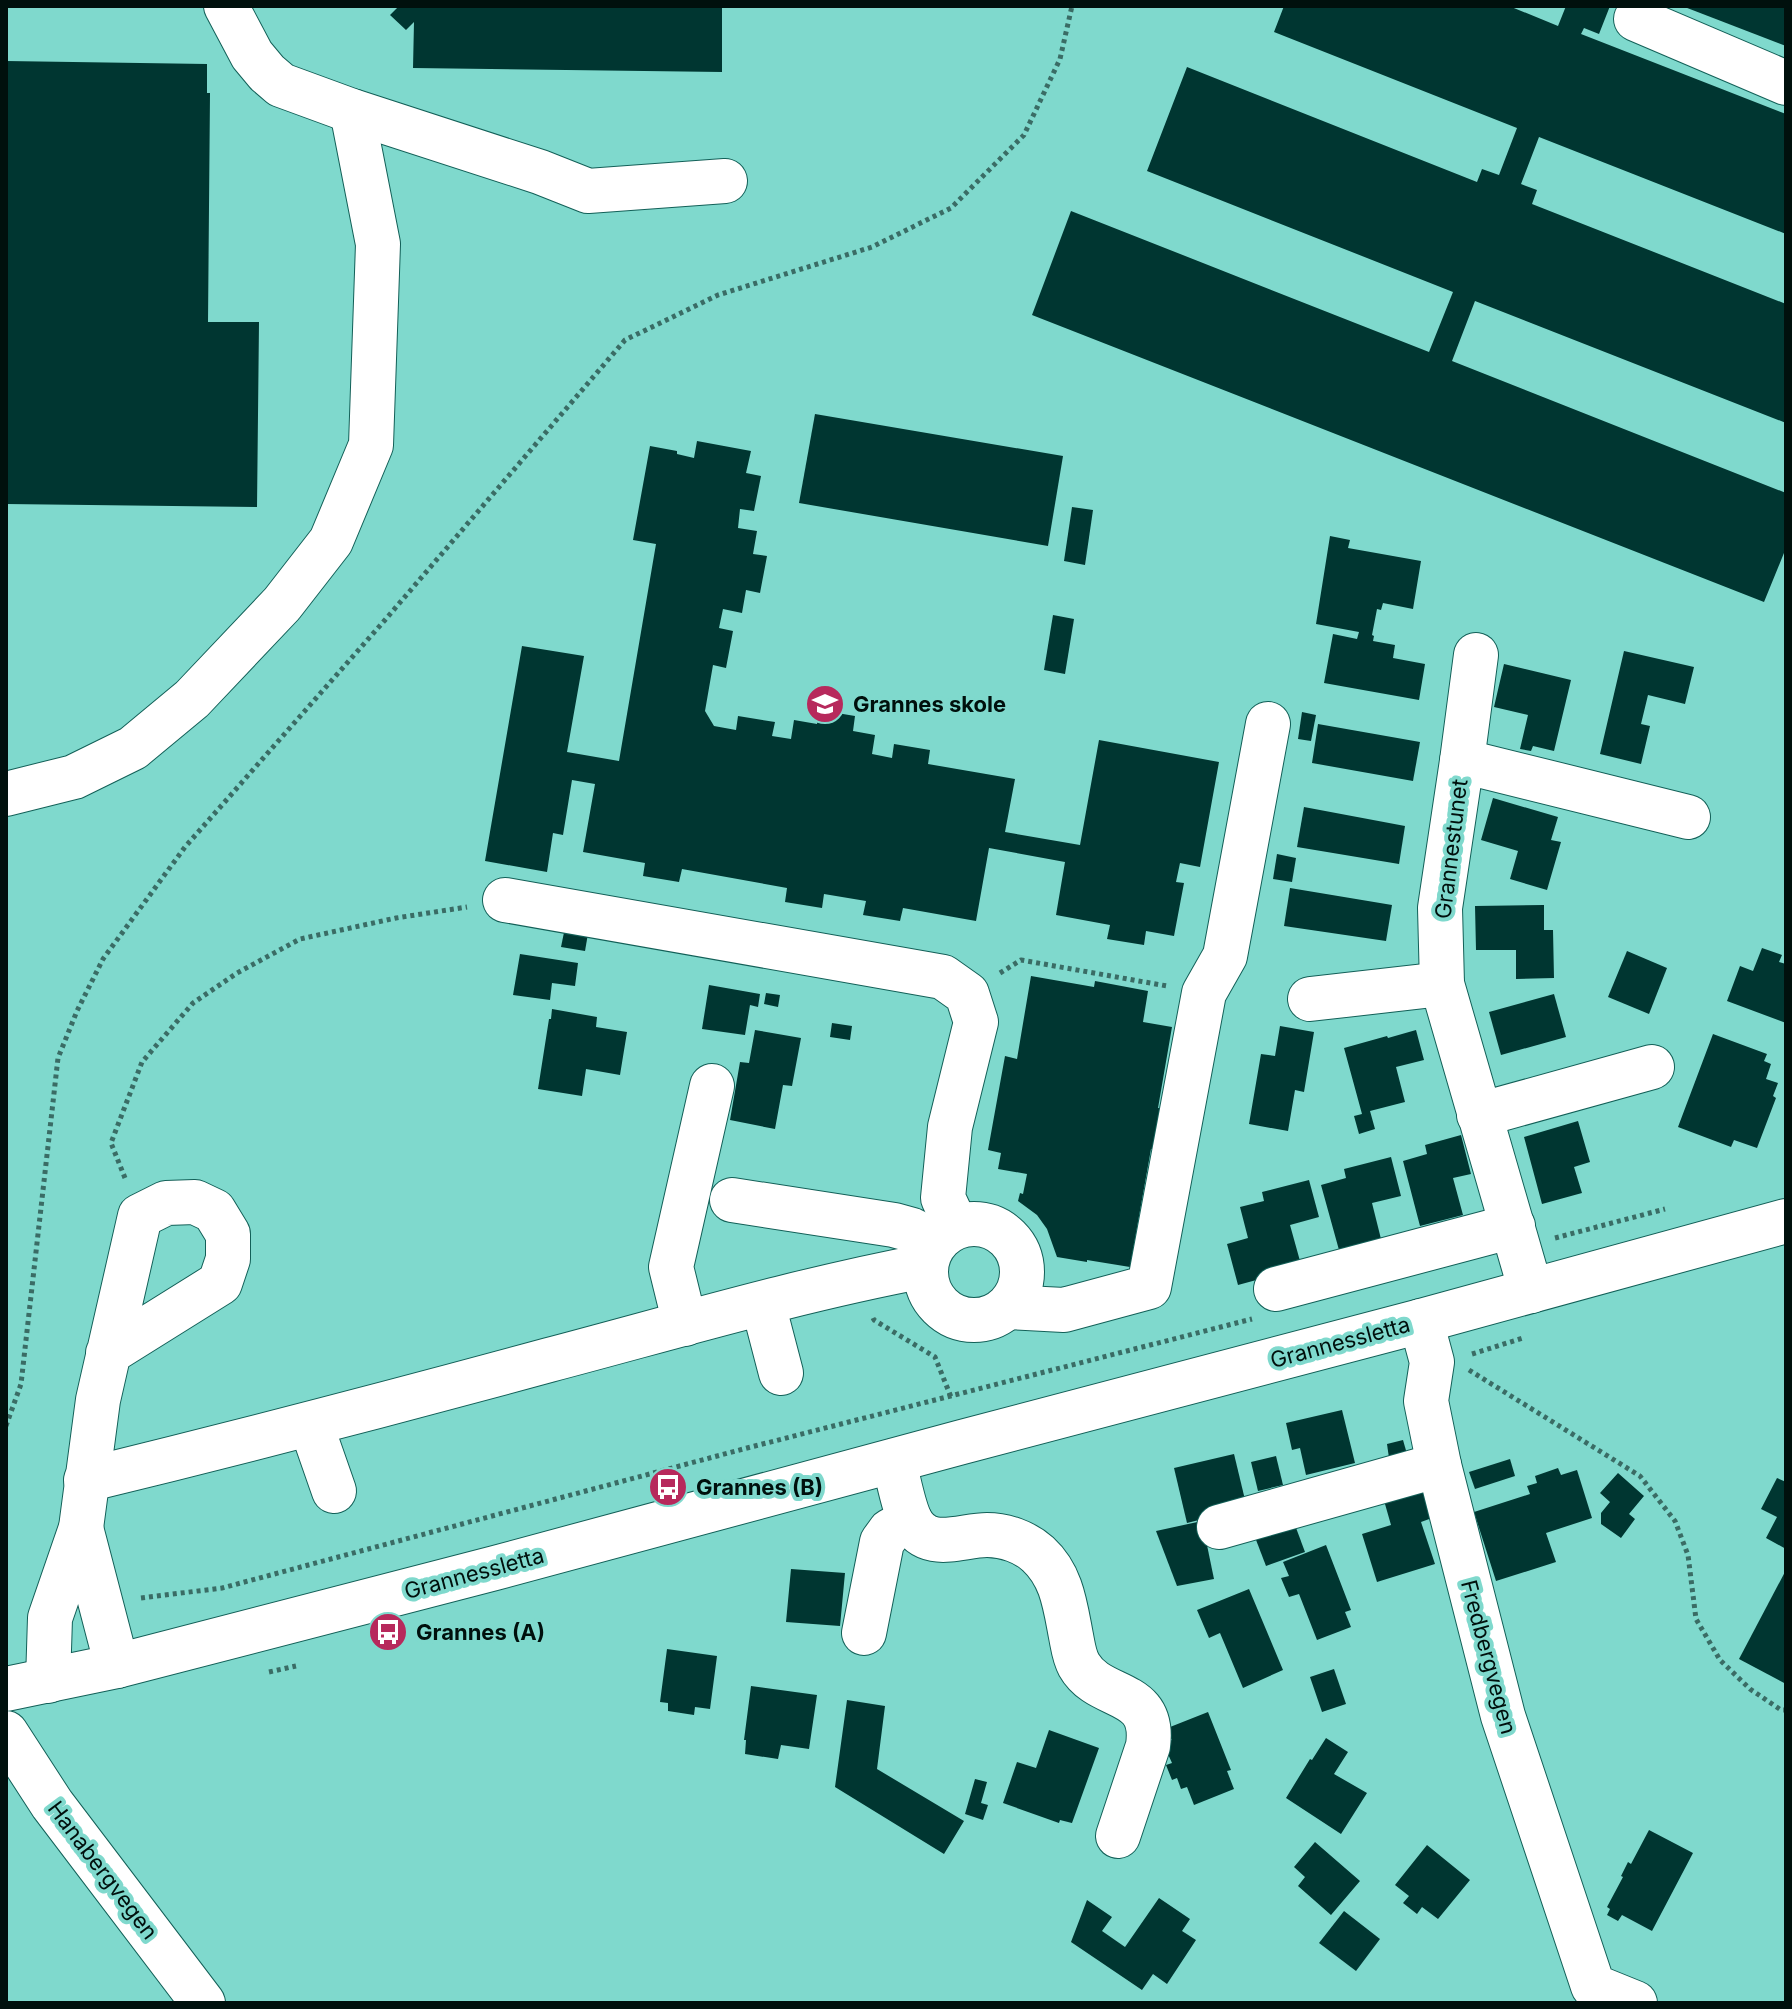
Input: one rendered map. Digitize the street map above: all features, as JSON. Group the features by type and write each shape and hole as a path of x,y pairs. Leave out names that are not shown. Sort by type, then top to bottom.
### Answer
{"street":[{"path":"226,6 252,55 281,85 352,111 540,172 588,191 725,181"},
{"path":"1636,19 1786,83"},
{"path":"6,794 74,777 133,748 192,699 282,604 331,541 371,445 378,244 352,111"},
{"name":"Grannestunet","path":"1476,655 1440,908 1442,984 1531,1291"},
{"path":"1008,1307 1064,1310 1149,1287 1204,993 1225,956 1268,724"},
{"path":"1462,761 1688,817"},
{"path":"86,1480 311,1425 866,1278 939,1244 983,1223 1007,1235 1021,1257 1022,1284 1008,1307 988,1319 964,1319 942,1309 928,1290 939,1244 950,1127 976,1022 967,994 943,977 505,900"},
{"path":"1310,999 1442,984"},
{"path":"1479,1115 1652,1067"},
{"path":"685,1324 671,1267 712,1086"},
{"path":"732,1200 894,1225 939,1244"},
{"path":"27,1685 81,1528 98,1400 108,1353 140,1216 166,1203 195,1202 214,1211 228,1234 228,1259 220,1283 108,1353"},
{"name":"Grannessletta","path":"27,1685 117,1666 894,1461 1426,1341 1531,1291 1786,1221"},
{"path":"1270,1302 1516,1237"},
{"path":"763,1304 781,1373"},
{"name":"Fredbergvegen","path":"1426,1341 1426,1401 1439,1465 1503,1716 1593,1986 1635,2003"},
{"path":"311,1425 334,1491"},
{"path":"894,1461 910,1520 921,1533 941,1541 987,1535 1012,1539 1037,1553 1054,1571 1063,1590 1074,1653 1080,1667 1096,1682 1135,1703 1147,1719 1150,1733 1148,1746 1118,1836"},
{"path":"1219,1527 1439,1465"},
{"path":"864,1633 882,1542 890,1531 910,1520"},
{"path":"81,1528 117,1666"},
{"name":"Hanabergvegen","path":"6,1733 52,1804 203,2003"}],"path":[{"path":"6,1426 21,1384 58,1058 103,959 185,847 625,340 718,295 872,247 951,208 1024,135 1060,59 1072,6"},
{"path":"140,1216 111,1143 142,1062 193,1003 237,973 300,939 396,918 505,900"},
{"path":"967,994 1021,960 1204,993"},
{"path":"1516,1237 1667,1208"},
{"path":"866,1278 874,1320 935,1357 951,1397"},
{"path":"140,1598 222,1588 951,1397 1270,1302"},
{"path":"1426,1341 1640,1476 1675,1521 1688,1555 1696,1619 1720,1660 1750,1689 1781,1710 1786,1710"}],"building":[{"path":"399,6 722,6 722,72 413,68 414,22 406,30 390,15"},
{"path":"1284,6 1509,6 1558,26 1566,6 1610,6 1599,34 1584,28 1581,34 1786,114 1786,234 1539,137 1521,184 1537,190 1532,204 1786,304 1786,423 1475,301 1452,361 1786,493 1786,548 1764,602 1032,315 1071,211 1429,352 1453,292 1147,171 1187,67 1477,182 1482,169 1499,175 1517,128 1274,32"},
{"path":"1682,6 1786,6 1786,46"},
{"path":"6,61 207,64 207,93 210,93 208,322 259,322 257,507 6,504"},
{"path":"815,414 1063,456 1048,546 799,503"},
{"path":"697,441 751,451 746,473 761,476 754,511 740,509 738,528 757,531 753,554 767,556 760,593 746,590 742,613 723,609 719,628 733,631 726,668 713,665 705,711 714,726 736,730 738,716 775,722 772,736 791,739 794,720 817,724 819,710 855,716 853,731 875,735 872,754 892,758 894,744 930,750 928,764 1015,779 1005,832 1080,845 1099,740 1219,762 1200,867 1180,863 1176,882 1184,883 1174,936 1146,931 1144,945 1107,939 1110,925 1056,915 1065,862 989,848 976,921 903,908 900,921 863,915 866,901 824,894 822,908 785,902 787,888 682,869 679,882 643,876 645,863 583,852 595,784 572,780 563,835 553,833 547,872 485,861 522,646 584,656 567,752 619,761 656,544 633,540 650,446 694,458"},
{"path":"1072,507 1093,510 1085,565 1064,561"},
{"path":"1330,536 1350,540 1348,548 1421,561 1413,609 1383,603 1381,610 1377,609 1372,635 1373,641 1395,645 1393,658 1425,664 1419,700 1324,683 1333,634 1357,639 1359,632 1316,624"},
{"path":"1053,615 1074,619 1065,674 1044,670"},
{"path":"1624,651 1694,667 1685,704 1648,695 1641,724 1650,726 1641,764 1600,754"},
{"path":"1504,664 1571,680 1554,751 1533,746 1531,751 1520,749 1528,715 1494,707"},
{"path":"1302,712 1316,715 1311,741 1298,739"},
{"path":"1318,724 1420,742 1413,781 1312,763"},
{"path":"1493,798 1558,817 1551,840 1561,842 1547,890 1510,879 1518,851 1481,840"},
{"path":"1304,807 1405,826 1399,864 1297,847"},
{"path":"1277,854 1296,858 1292,882 1273,879"},
{"path":"1290,888 1392,905 1386,941 1284,926"},
{"path":"1544,905 1544,930 1553,930 1554,978 1516,979 1516,950 1476,950 1475,906"},
{"path":"567,918 590,922 585,951 561,947"},
{"path":"1762,948 1782,955 1779,962 1786,964 1786,1023 1727,1001 1740,966 1753,971"},
{"path":"1627,951 1667,968 1649,1014 1608,997"},
{"path":"520,954 578,963 575,986 552,983 550,1000 513,995"},
{"path":"1031,976 1094,987 1095,981 1148,991 1143,1022 1172,1027 1158,1108 1171,1110 1164,1152 1151,1149 1130,1267 1057,1257 1047,1229 1037,1215 1018,1201 1020,1193 1023,1194 1027,1174 998,1169 1001,1153 988,1150 1005,1056 1017,1059"},
{"path":"709,985 760,994 758,1007 750,1005 745,1035 702,1029"},
{"path":"766,993 780,995 778,1007 764,1004"},
{"path":"1554,994 1566,1037 1501,1055 1489,1012"},
{"path":"552,1009 597,1017 596,1027 627,1032 620,1075 586,1069 582,1096 538,1089"},
{"path":"832,1023 852,1026 850,1040 830,1037"},
{"path":"1280,1026 1314,1032 1304,1092 1295,1090 1288,1131 1249,1124 1261,1054 1275,1056"},
{"path":"755,1030 801,1038 792,1086 783,1085 775,1129 730,1120 740,1062 749,1063"},
{"path":"1416,1030 1424,1060 1396,1067 1405,1102 1370,1111 1375,1129 1359,1134 1354,1116 1362,1114 1344,1048"},
{"path":"1713,1034 1767,1054 1764,1061 1771,1064 1766,1079 1778,1083 1773,1096 1776,1098 1757,1148 1734,1140 1731,1147 1678,1127"},
{"path":"1578,1121 1590,1162 1574,1167 1582,1193 1542,1204 1524,1137"},
{"path":"1461,1135 1471,1174 1453,1178 1463,1215 1420,1226 1403,1161 1427,1154 1425,1145"},
{"path":"1391,1157 1401,1196 1372,1203 1381,1239 1339,1250 1321,1185 1346,1178 1344,1169"},
{"path":"1309,1180 1319,1217 1290,1225 1300,1261 1282,1273 1238,1285 1227,1244 1248,1238 1240,1207 1264,1201 1262,1192"},
{"path":"1342,1410 1355,1463 1306,1475 1300,1448 1292,1450 1286,1423"},
{"path":"1403,1440 1407,1454 1389,1458 1387,1444"},
{"path":"1234,1454 1247,1508 1187,1523 1174,1468"},
{"path":"1276,1456 1283,1485 1258,1491 1251,1462"},
{"path":"1510,1459 1515,1476 1475,1489 1469,1472"},
{"path":"1558,1468 1561,1475 1577,1470 1592,1518 1546,1533 1556,1562 1496,1581 1474,1512 1530,1494 1527,1486 1537,1483 1535,1476"},
{"path":"1618,1473 1644,1496 1629,1514 1635,1519 1621,1538 1601,1524 1601,1513 1610,1502 1600,1493"},
{"path":"1777,1478 1786,1482 1786,1549 1766,1538 1777,1517 1761,1509"},
{"path":"1422,1485 1432,1518 1421,1522 1435,1564 1377,1582 1362,1534 1391,1525 1383,1497"},
{"path":"1292,1517 1305,1552 1266,1566 1253,1532"},
{"path":"1202,1521 1214,1579 1177,1586 1156,1531"},
{"path":"1326,1545 1351,1610 1345,1612 1351,1627 1317,1640 1299,1594 1289,1597 1281,1578 1289,1576 1283,1562"},
{"path":"791,1569 845,1573 840,1626 786,1622"},
{"path":"1786,1570 1786,1684 1739,1659"},
{"path":"1249,1589 1283,1670 1243,1688 1220,1633 1209,1638 1197,1610"},
{"path":"667,1649 717,1656 710,1709 695,1707 694,1715 668,1711 668,1703 660,1702"},
{"path":"1334,1669 1346,1704 1322,1712 1310,1677"},
{"path":"751,1686 817,1695 809,1749 781,1745 778,1759 745,1754"},
{"path":"847,1700 885,1706 877,1769 964,1821 944,1854 835,1787"},
{"path":"1208,1712 1231,1770 1227,1771 1234,1789 1194,1805 1187,1787 1181,1789 1177,1778 1172,1780 1166,1765 1172,1763 1163,1743 1172,1740 1165,1729"},
{"path":"1049,1730 1099,1748 1072,1823 1060,1820 1059,1823 1003,1803 1017,1762 1036,1768"},
{"path":"1326,1738 1348,1752 1334,1774 1367,1793 1341,1834 1286,1798"},
{"path":"975,1779 987,1782 981,1803 988,1805 983,1820 965,1814"},
{"path":"1649,1830 1693,1853 1652,1931 1622,1915 1618,1921 1607,1915 1610,1909 1607,1907 1621,1876"},
{"path":"1315,1842 1360,1881 1331,1915 1298,1886 1305,1877 1294,1867"},
{"path":"1427,1845 1470,1880 1438,1919 1422,1907 1417,1914 1403,1903 1409,1896 1395,1885"},
{"path":"1159,1898 1190,1919 1182,1931 1196,1940 1167,1984 1153,1974 1142,1990 1071,1942 1087,1900 1112,1917 1102,1931 1125,1947"},
{"path":"1344,1911 1380,1939 1356,1971 1319,1943"}],"place":[{"name":"Grannes skole","path":"825,704"},
{"name":"Grannes (B)","path":"668,1487"},
{"name":"Grannes (A)","path":"388,1632"}]}
